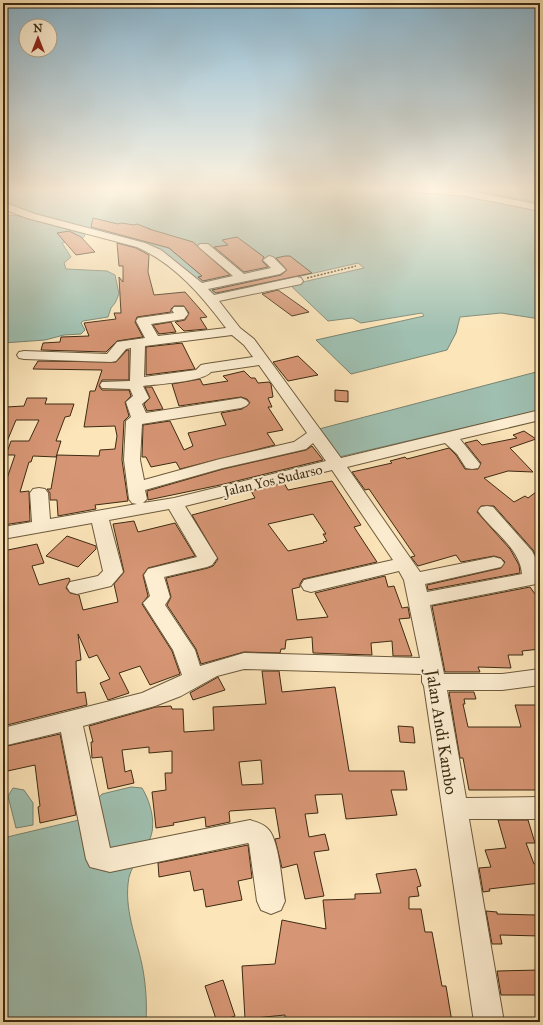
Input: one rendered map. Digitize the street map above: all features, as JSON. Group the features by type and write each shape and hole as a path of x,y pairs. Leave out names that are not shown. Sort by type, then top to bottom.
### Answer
{"street":[{"name":"Jalan Andi Kambo","path":"108,237 150,248 166,258 211,299 235,331 249,342 338,465 413,581 432,674 455,809 488,1022"},
{"path":"204,246 242,278"},
{"path":"200,288 280,270 269,260"},
{"path":"211,299 297,281"},
{"path":"153,341 143,321 179,316 181,314 179,310"},
{"path":"24,355 111,358 114,356 119,346 235,331"},
{"path":"138,344 136,383 141,398 134,402 140,419"},
{"path":"107,385 136,383 199,374 206,368 262,360"},
{"path":"140,509 132,460 134,421 241,403"},
{"name":"Jalan Yos Sudarso","path":"3,533 174,503 338,465 449,436 540,415"},
{"path":"136,487 220,464 300,446 310,438 316,436"},
{"path":"449,436 463,451 472,464"},
{"path":"39,493 42,526"},
{"path":"174,503 207,558 205,561 200,563 155,573 154,575 160,597 153,603 168,623 184,650 184,654 194,677"},
{"path":"311,584 529,579 532,577 532,568 525,555 487,511"},
{"path":"77,587 104,581 110,577 113,572 99,516"},
{"path":"413,581 494,563"},
{"path":"3,737 148,700 173,690 194,677 210,670 227,665 254,661 432,674 502,682 540,677"},
{"path":"70,721 99,859 110,860 150,850 250,831 259,836 262,841 271,901"},
{"path":"455,809 540,808"}],"path":[{"path":"297,281 356,266"}],"shaded area":[{"path":"3,237 84,237 62,243 71,257 64,263 66,269 107,271 115,275 119,294 108,317 83,321 81,323 85,330 81,334 64,335 45,340 3,343"},
{"path":"112,237 540,237 540,319 501,313 460,317 456,333 447,350 351,374 316,340 424,316 422,313 361,323 352,318 328,321 290,285 364,268 358,263 214,296 161,251"},
{"path":"540,371 540,410 339,457 319,429"},
{"path":"131,787 142,788 148,800 153,821 153,828 149,841 133,866 128,884 128,906 144,976 146,1022 3,1022 3,838 79,820 102,794"},
{"path":"13,788 24,790 33,803 33,825 16,828 8,796"}],"building":[{"path":"60,237 81,237 95,252 76,255"},
{"path":"128,237 176,237 193,242 230,275 203,281 198,277 202,276 169,248"},
{"path":"237,237 264,257 262,261 268,267 244,272 214,247 228,245 222,240"},
{"path":"117,243 136,248 149,255 148,272 154,295 185,292 207,317 200,318 207,329 184,331 175,322 185,320 189,313 184,306 174,306 171,309 171,312 137,317 135,322 143,337 117,341 106,352 41,350 43,343 60,342 61,337 89,336 84,323 116,319 114,313 121,313 119,277 123,282 123,266 119,266"},
{"path":"290,256 312,273 216,293 212,290 281,275 287,270 276,258"},
{"path":"278,290 309,312 292,316 262,294"},
{"path":"171,322 176,332 159,334 153,325"},
{"path":"182,343 195,369 146,375 146,347"},
{"path":"127,350 129,350 129,380 102,380 99,386 102,390 129,390 131,396 125,402 129,416 124,421 122,460 128,501 95,505 96,509 58,516 57,500 50,500 50,493 47,489 51,489 57,455 99,456 100,450 115,449 117,436 115,426 84,427 90,391 95,391 102,370 33,369 38,361 116,362"},
{"path":"298,356 318,375 288,381 273,362"},
{"path":"244,371 251,378 255,378 258,383 269,382 271,384 273,397 268,398 272,407 268,407 283,430 267,433 275,445 180,469 176,462 151,467 146,457 142,457 143,425 170,421 184,450 193,446 188,433 226,425 221,413 242,409 250,403 247,399 241,397 179,406 172,384 200,379 203,385 228,381 223,376"},
{"path":"145,387 152,387 163,409 147,411 144,404 150,398"},
{"path":"335,390 348,391 348,402 335,401"},
{"path":"27,398 47,398 45,404 74,404 70,416 65,417 56,441 61,441 56,457 33,456 31,462 29,462 20,492 29,491 30,521 3,525 3,490 15,455 6,455 11,441 29,441 39,420 16,420 3,451 3,415 6,407 24,406"},
{"path":"524,431 536,439 510,448 533,472 508,471 484,478 514,502 525,496 528,498 540,489 540,564 533,550 494,506 481,506 477,512 510,549 519,565 520,573 428,590 427,585 501,568 505,562 501,558 494,556 461,562 456,555 418,566 411,557 415,556 369,489 365,490 352,472 392,463 390,461 405,457 407,459 449,448 456,455 465,469 478,469 481,463 465,443 477,440 482,445 517,438 513,435"},
{"path":"312,446 323,460 220,485 148,500 147,491 223,469 306,450"},
{"path":"332,481 361,525 354,527 377,562 303,579 300,587 292,589 297,620 328,617 315,593 385,576 388,587 394,586 402,608 408,607 410,618 399,619 412,656 393,656 392,641 371,643 372,655 313,653 312,637 286,640 285,649 281,649 280,653 244,652 201,664 196,649 167,605 171,597 166,578 208,568 213,566 218,559 192,515 255,498 251,491 284,483 288,490","holes":["313,514 326,534 323,534 327,541 323,542 324,543 288,551 268,524"]},
{"path":"134,521 138,532 175,523 195,556 148,568 143,575 148,596 142,604 172,651 180,674 150,685 140,666 119,673 129,693 108,700 100,683 110,679 97,655 89,658 78,634 81,660 76,661 77,693 85,692 87,705 3,726 3,551 37,544 44,563 32,566 39,585 69,578 70,580 66,588 70,593 79,595 83,610 118,602 114,584 124,572 113,524"},
{"path":"67,536 96,546 96,549 78,567 46,556"},
{"path":"530,587 535,594 540,593 540,649 522,651 523,655 508,655 511,668 478,667 480,672 445,672 432,606"},
{"path":"262,671 279,671 282,692 335,687 349,771 404,771 407,790 391,790 397,815 346,819 342,794 315,795 318,813 305,814 309,837 325,834 329,850 314,852 324,896 305,899 297,864 282,868 275,839 280,838 275,808 230,811 230,822 206,827 205,817 156,828 152,792 166,790 165,773 172,773 172,751 149,753 149,747 122,750 125,772 131,770 134,783 108,789 102,757 92,758 91,742 93,742 89,726 156,707 171,706 172,709 183,709 184,732 214,730 213,707 266,704","holes":["261,760 263,784 242,785 239,762"]},
{"path":"218,677 225,690 193,700 190,693"},
{"path":"449,692 474,692 476,699 464,699 465,704 463,704 468,727 521,727 515,705 540,705 540,790 469,790 463,758 460,758"},
{"path":"398,726 413,727 415,743 400,742"},
{"path":"60,734 76,815 40,823 38,807 40,806 35,765 3,772 3,747"},
{"path":"498,820 528,820 535,843 526,843 534,864 538,863 540,870 540,883 489,889 490,891 483,892 479,868 491,867 485,850 506,848"},
{"path":"248,845 252,878 238,881 242,900 206,907 203,889 194,891 190,871 159,877 158,863"},
{"path":"416,869 421,886 417,887 419,896 409,897 409,909 421,909 425,932 432,932 442,986 446,986 452,1022 285,1022 285,1015 245,1019 242,966 275,964 282,920 326,929 323,900 355,899 355,894 381,893 376,874"},
{"path":"486,911 497,912 497,914 536,915 540,936 500,935 502,944 492,944"},
{"path":"540,970 540,995 501,995 497,971"},
{"path":"223,980 235,1016 217,1022 205,986"}]}
